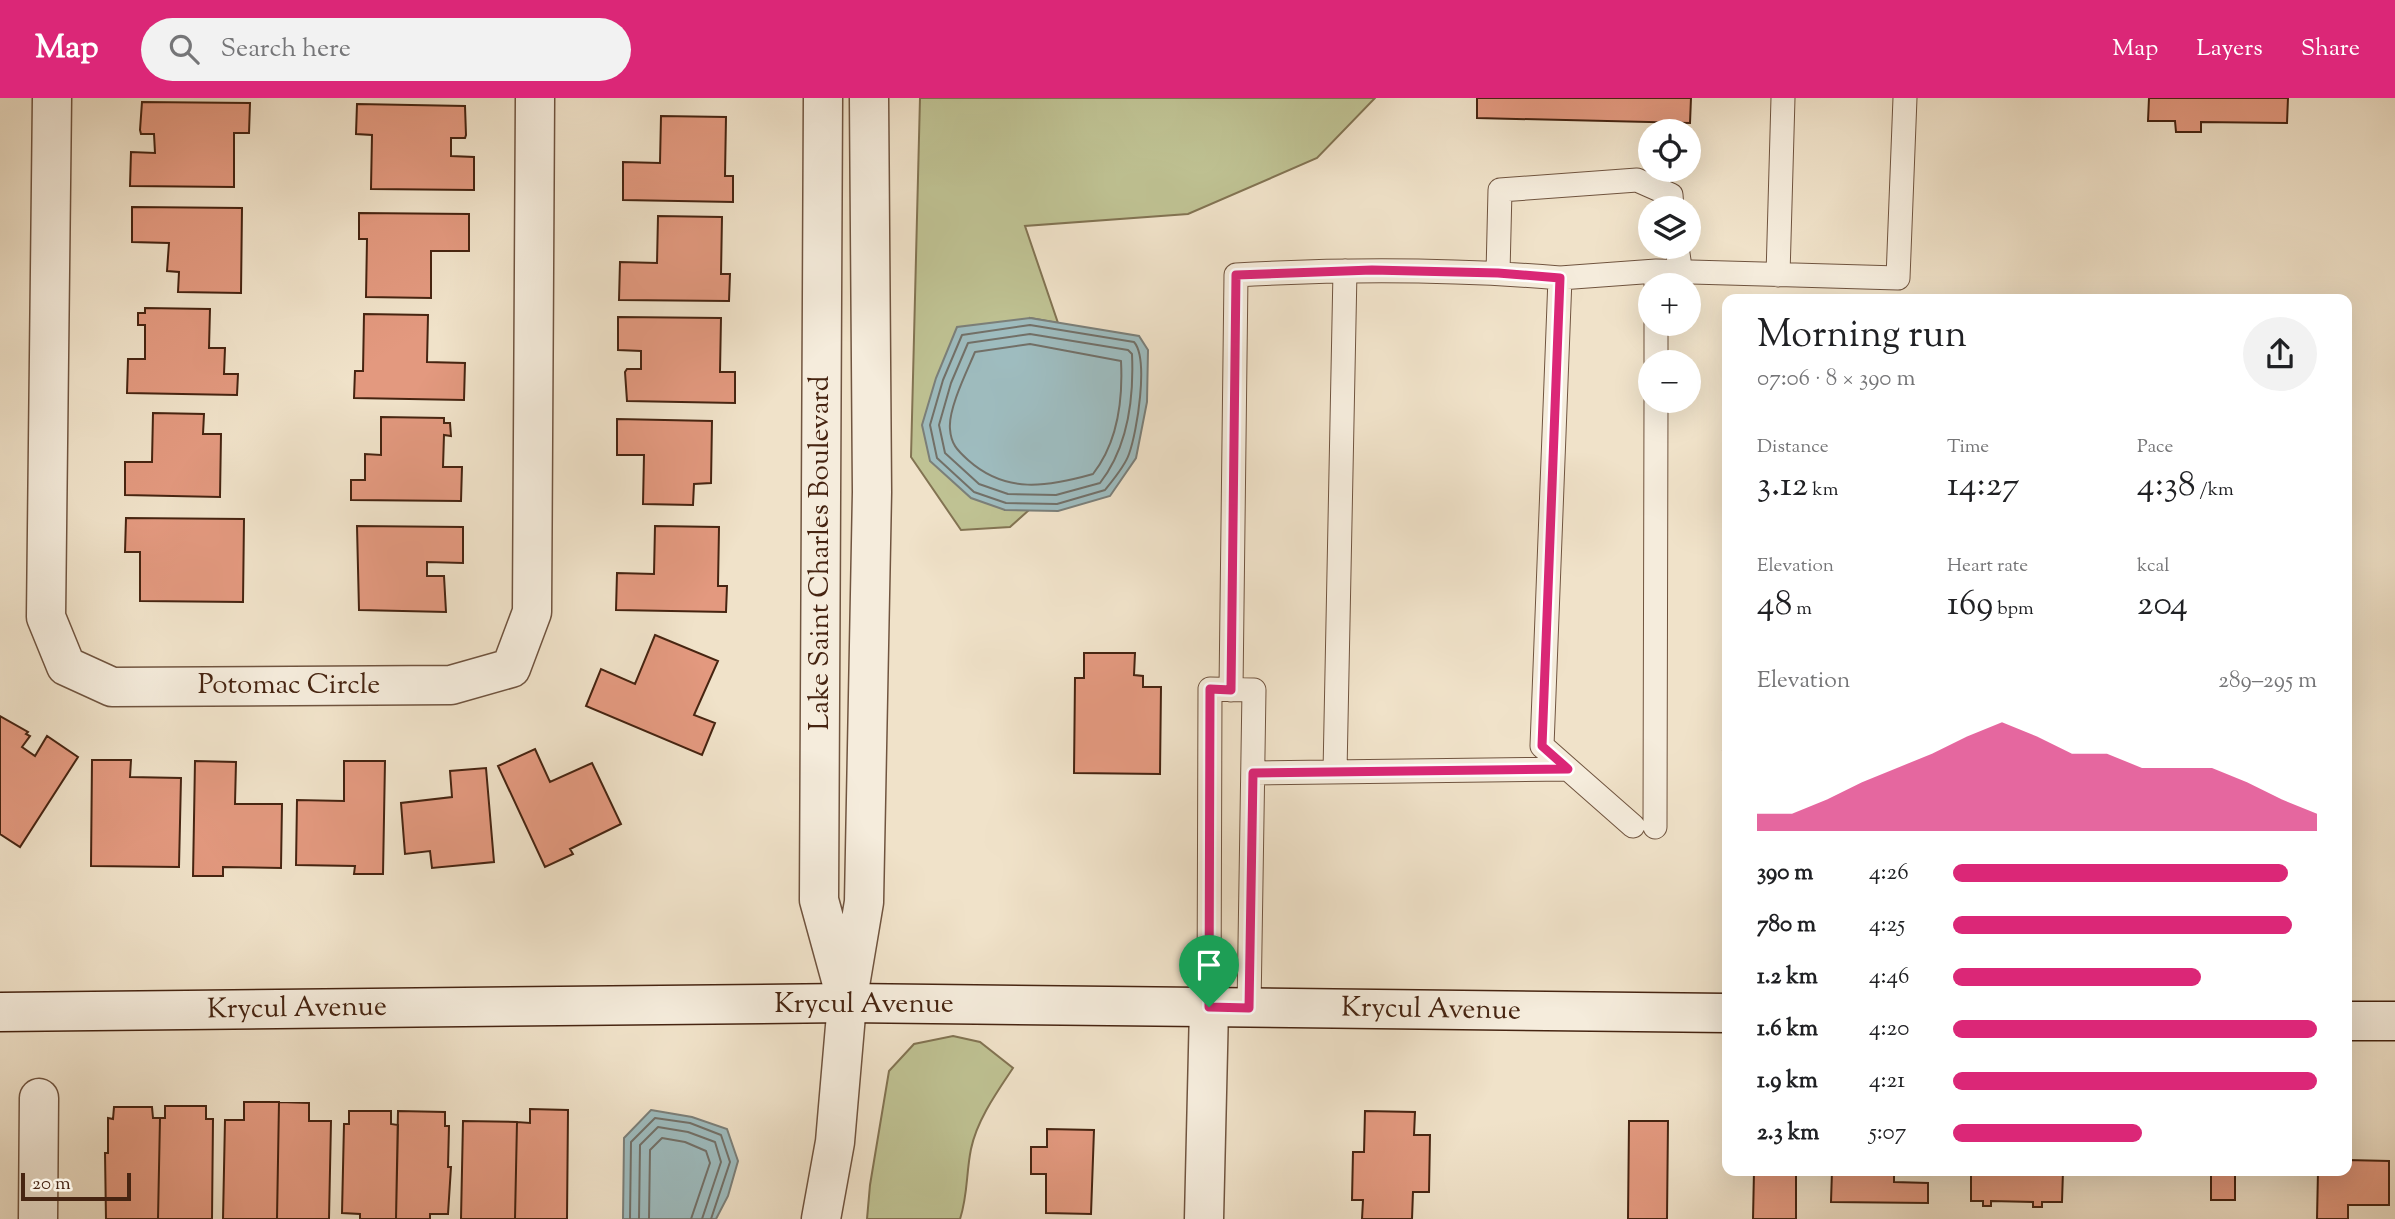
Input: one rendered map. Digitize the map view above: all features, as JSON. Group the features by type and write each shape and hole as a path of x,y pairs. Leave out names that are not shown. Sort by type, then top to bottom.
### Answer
{"street":[{"name":"Potomac Circle","path":"52,98 46,617 66,666 112,687 153,687 451,685 511,668 532,612 535,98"},
{"name":"Lake Saint Charles Boulevard","path":"823,98 819,900 847,1003"},
{"name":"Lake Saint Charles Boulevard","path":"821,1219 835,1142 847,1003 864,902 872,492 869,98"},
{"name":"Krycul Avenue","path":"0,1012 847,1003 1722,1013"},
{"path":"1204,1219 1209,1007"},
{"path":"2352,1021 2395,1021"},
{"path":"38,1219 39,1098"}],"lane":[{"path":"1778,275 1783,98"},
{"path":"1701,274 1898,278 1905,98"},
{"path":"1498,273 1500,190 1637,180 1671,196"},
{"path":"1335,772 1345,271"},
{"path":"1209,1007 1236,275 1345,271 1638,278"},
{"path":"1560,278 1542,746 1644,826 1656,413"},
{"path":"1220,690 1254,690 1249,1008"},
{"path":"1253,773 1568,769"}],"green space":[{"path":"920,98 1375,98 1317,158 1188,214 1025,226 1058,323 1030,318 1005,510 1029,510 1010,527 961,530 911,457"},
{"path":"953,1036 980,1042 1013,1068 988,1107 974,1138 960,1219 867,1219 889,1071 914,1044"}],"water":[{"path":"1030,318 1139,336 1148,350 1147,402 1136,458 1110,496 1058,511 1005,510 971,498 930,461 922,425 936,378 957,327"},
{"path":"651,1110 692,1117 727,1129 738,1161 728,1196 716,1219 623,1219 624,1138"}],"building":[{"path":"1477,98 1691,98 1690,119 1638,119 1638,122 1477,118"},
{"path":"2149,98 2288,98 2287,123 2201,122 2201,132 2176,132 2175,121 2148,121"},
{"path":"142,102 250,103 249,133 234,133 234,187 130,186 131,152 155,153 154,134 141,134"},
{"path":"357,104 465,106 466,135 465,138 451,138 451,156 474,157 474,190 371,189 372,135 356,134"},
{"path":"661,116 726,117 725,176 733,176 733,202 623,200 623,162 660,163"},
{"path":"132,207 242,208 241,293 178,292 179,272 167,271 169,243 132,242"},
{"path":"359,213 469,214 469,251 431,251 431,298 366,297 367,239 359,239"},
{"path":"658,216 722,217 721,274 730,274 729,301 619,300 620,262 657,263"},
{"path":"145,308 210,309 209,348 225,348 224,374 238,374 237,395 127,393 128,359 145,359 145,325 138,325 138,313 145,313"},
{"path":"364,314 428,315 427,362 465,363 464,400 354,398 355,371 363,371"},
{"path":"618,317 721,318 720,372 735,372 735,403 627,401 625,372 627,369 641,369 641,351 618,350"},
{"path":"153,413 204,414 203,434 221,434 220,497 125,495 125,462 152,462"},
{"path":"381,417 444,418 444,423 450,423 451,436 444,435 443,467 462,467 461,501 351,500 351,480 365,480 365,454 381,455"},
{"path":"617,419 712,421 711,483 694,484 693,505 643,504 644,455 617,455"},
{"path":"126,518 244,519 243,602 140,601 140,552 125,552"},
{"path":"357,526 463,527 463,563 427,562 427,576 444,576 446,612 359,610"},
{"path":"655,526 719,527 718,586 727,586 726,612 616,610 617,573 654,574"},
{"path":"655,635 718,661 694,715 715,723 702,755 586,706 601,669 635,684"},
{"path":"1084,653 1135,653 1134,675 1143,676 1143,687 1161,687 1160,774 1074,773 1075,678 1084,678"},
{"path":"0,716 28,732 26,734 30,736 22,747 35,756 47,736 78,757 20,847 0,834"},
{"path":"535,749 550,782 592,763 621,824 570,849 573,854 545,867 498,766"},
{"path":"92,760 131,760 130,777 181,778 179,867 91,866"},
{"path":"195,761 236,762 235,804 282,804 281,868 223,867 223,876 193,876"},
{"path":"344,761 385,761 383,874 354,874 355,866 296,865 297,800 344,801"},
{"path":"486,768 494,862 432,868 430,851 405,854 401,803 452,797 450,771"},
{"path":"244,1102 279,1102 277,1219 223,1219 225,1120 244,1120"},
{"path":"279,1102 309,1103 309,1121 331,1121 329,1219 277,1219"},
{"path":"165,1106 206,1106 206,1119 213,1119 212,1219 158,1219 160,1118 165,1118"},
{"path":"114,1107 152,1107 153,1118 160,1118 158,1219 106,1219 105,1153 108,1153 108,1118 113,1119"},
{"path":"530,1109 568,1110 567,1219 515,1219 517,1122 530,1123"},
{"path":"349,1111 391,1111 391,1124 398,1125 396,1219 360,1219 360,1214 342,1213 344,1124 349,1124"},
{"path":"398,1111 445,1112 445,1126 449,1126 448,1167 451,1167 448,1214 430,1214 430,1219 396,1219"},
{"path":"1365,1111 1415,1112 1414,1135 1430,1135 1429,1192 1413,1192 1412,1219 1362,1219 1363,1200 1352,1200 1353,1152 1364,1152"},
{"path":"463,1121 517,1122 515,1219 461,1219"},
{"path":"1629,1121 1668,1121 1667,1219 1628,1219"},
{"path":"1047,1129 1094,1130 1091,1214 1046,1213 1046,1174 1031,1174 1031,1147 1047,1147"},
{"path":"2352,1160 2389,1161 2389,1205 2348,1205 2348,1219 2317,1219 2318,1176 2352,1176"},
{"path":"1754,1176 1796,1176 1796,1219 1753,1219"},
{"path":"1832,1176 1894,1176 1894,1182 1928,1183 1928,1203 1831,1202"},
{"path":"1971,1176 2063,1176 2062,1202 2042,1202 2042,1207 2033,1207 2033,1202 1991,1201 1991,1206 1983,1206 1983,1201 1971,1201"},
{"path":"2211,1176 2235,1176 2235,1200 2211,1200"}],"route":[{"path":"1372,270 1498,273 1560,278 1542,746 1568,769 1253,773 1249,1008 1209,1007 1210,689 1231,690 1236,275 1372,270"}]}
